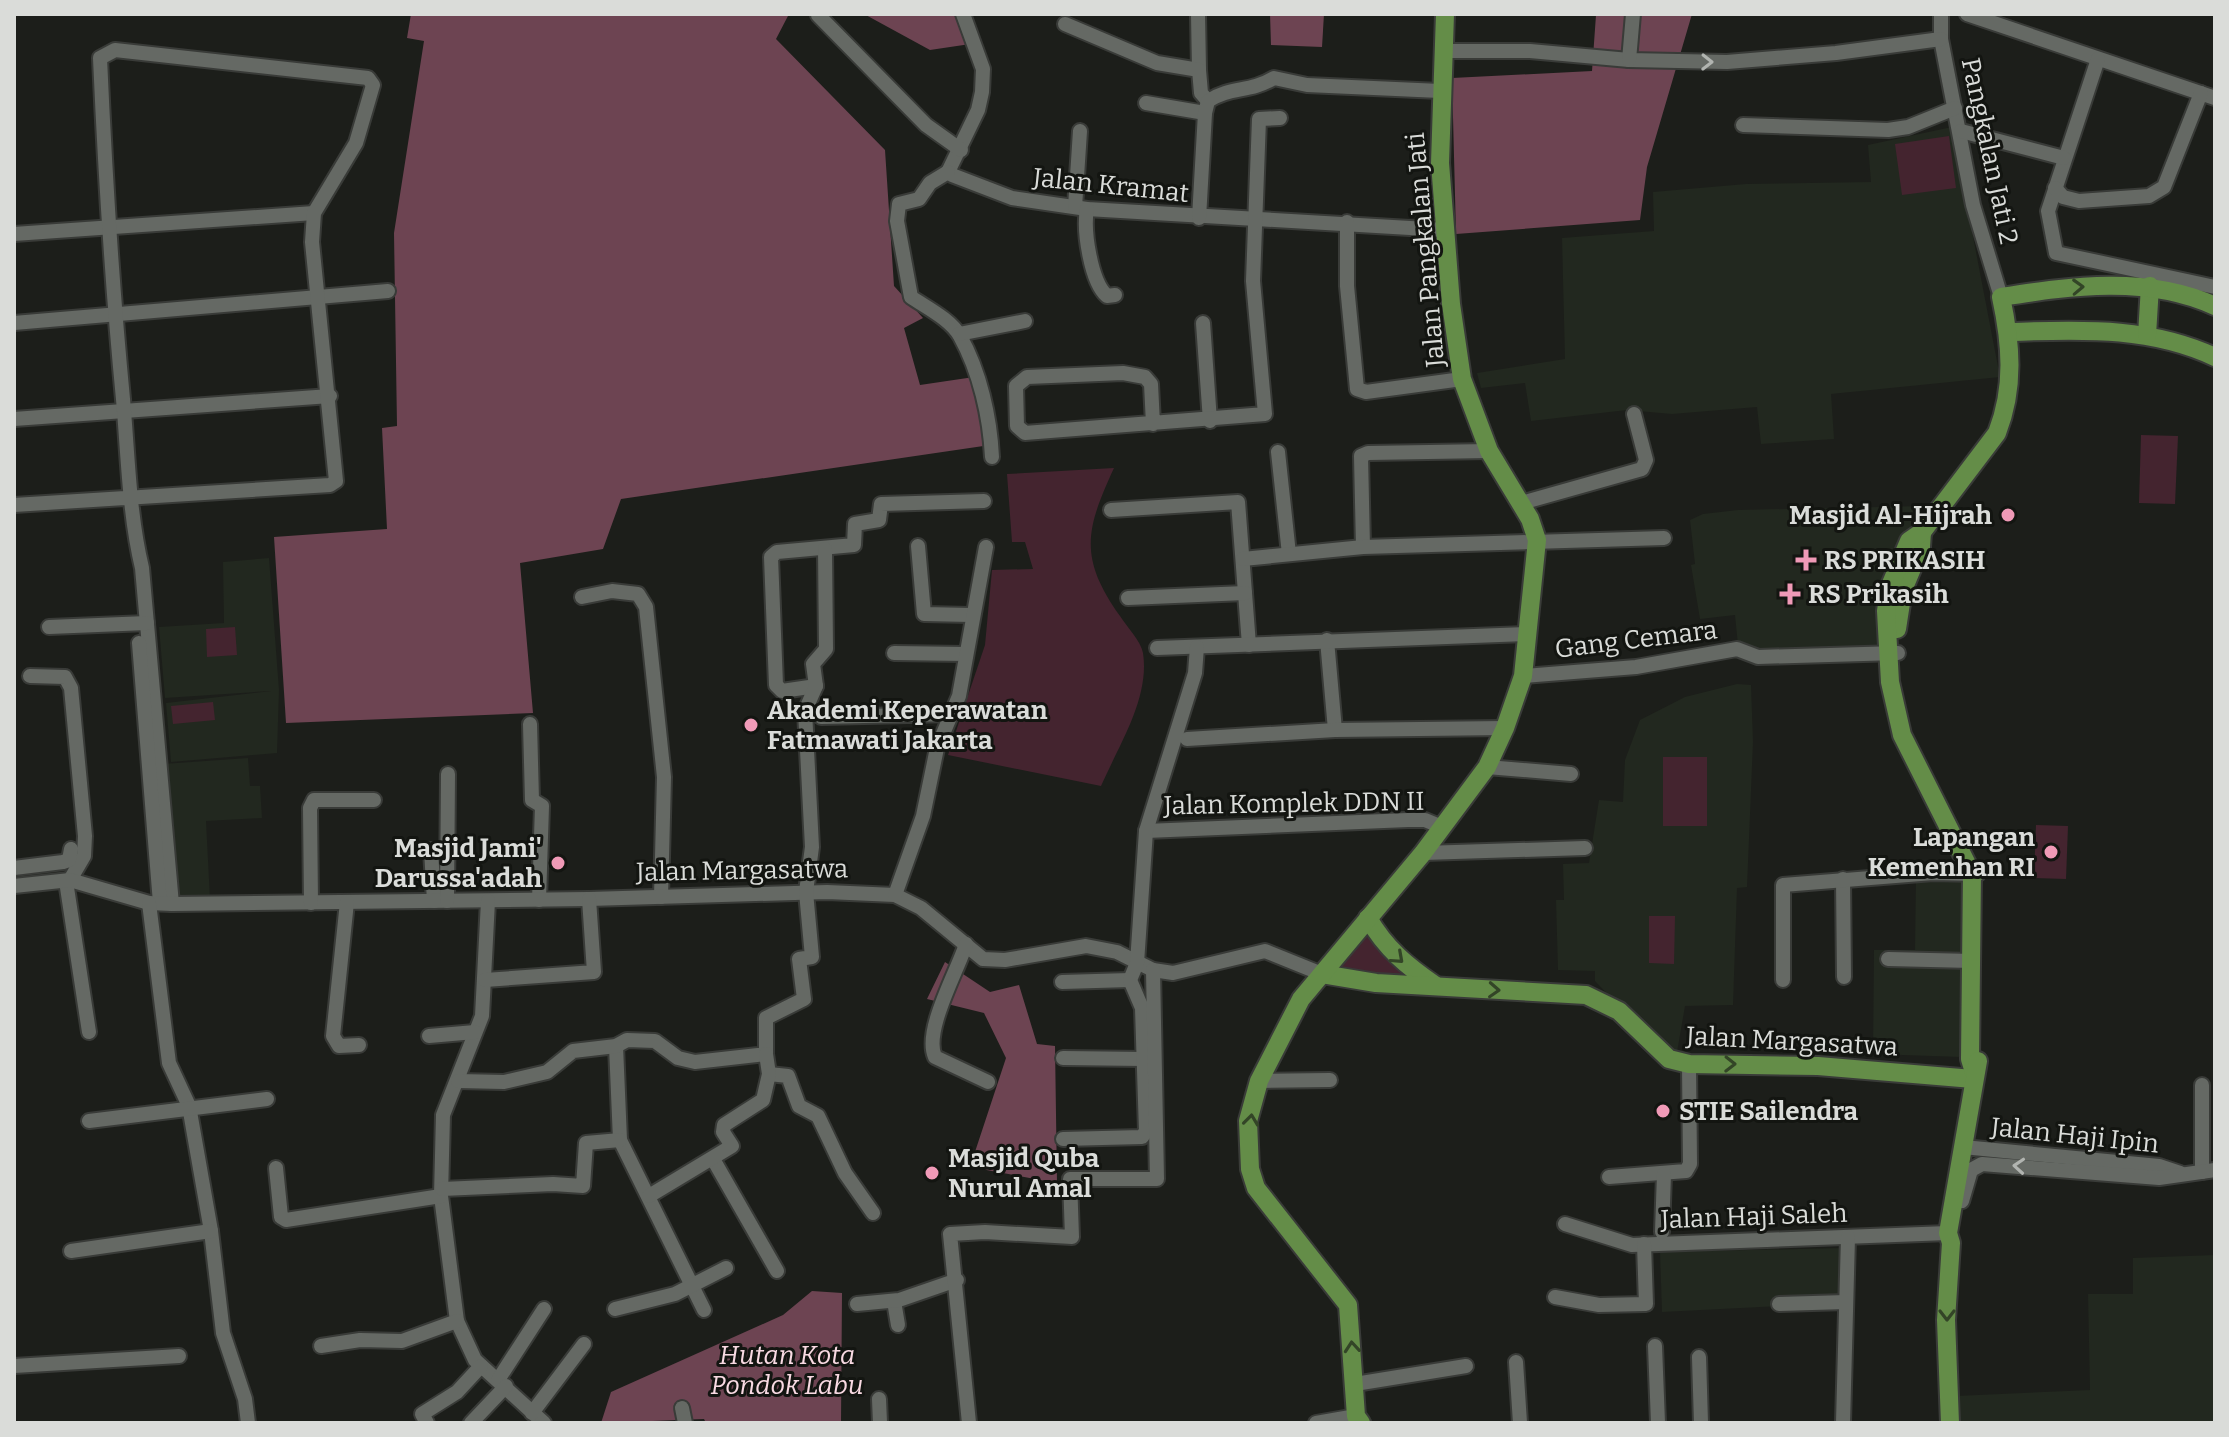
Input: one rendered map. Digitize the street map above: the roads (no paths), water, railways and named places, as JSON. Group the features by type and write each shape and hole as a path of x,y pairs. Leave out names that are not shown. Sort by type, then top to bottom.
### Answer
{"main road":[{"name":"Jalan Pangkalan Jati","path":"1359,1420 1348,1305 1256,1188 1250,1169 1248,1121 1259,1081 1301,999 1423,853 1435,824 1487,767 1523,676 1517,635 1531,541 1521,503 1489,451 1462,379 1444,230 1440,91 1445,14"},
{"path":"2147,335 2150,286"},
{"path":"1950,1423 1946,1320 1950,1238 1973,1059 1977,874 1912,733 1886,611 1890,586 1909,541 1922,532 1997,433 2009,386 2009,332 2001,297 2068,287 2150,286 2215,306"},
{"path":"2009,332 2109,329 2188,345 2215,357"},
{"path":"1368,918 1383,943 1402,963 1439,988"},
{"name":"Jalan Margasatwa","path":"1322,974 1439,988 1586,995 1619,1011 1669,1059 1689,1064 1818,1066 1973,1059"}],"street":[{"path":"963,14 983,69 978,110 948,172 930,183 919,199 899,204 897,221 911,297 938,314 959,334 990,418 992,457"},
{"path":"1198,14 1199,70 1206,107 1199,218"},
{"path":"1629,60 1633,14"},
{"name":"Pangkalan Jati 2","path":"1941,14 1941,39 1973,205 2001,297"},
{"path":"1967,14 2208,95 2164,187 2149,196 2079,201 2063,197 2055,188"},
{"path":"818,15 926,125 961,150"},
{"path":"1065,24 1157,63 1199,70"},
{"path":"1443,51 1530,51 1629,60 1727,62 1836,53 1941,39"},
{"path":"14,505 131,497 330,485 338,474 312,242 314,213 356,143 373,85 368,78 115,50 100,58 107,226 124,411 131,497 136,555 133,568 142,623 156,786 169,1063 189,1106 211,1231 223,1333 245,1399 248,1423"},
{"path":"2098,59 2048,211 2056,253 2215,287"},
{"path":"1146,103 1206,107 1223,92 1254,90 1274,78 1307,85 1440,91"},
{"path":"1743,125 1888,130 1908,127 1955,108"},
{"path":"1153,424 1151,384 1145,377 1123,373 1027,377 1016,386 1017,426 1025,433 1210,421 1265,414 1253,281 1259,119 1280,118"},
{"path":"1080,131 1081,208 1099,289 1107,296 1115,295"},
{"path":"1961,131 2064,158"},
{"name":"Jalan Kramat","path":"948,172 1012,198 1081,208 1199,218 1347,222 1444,230"},
{"path":"14,234 314,213"},
{"path":"1347,222 1347,286 1357,389 1366,392 1462,379"},
{"path":"14,323 388,291"},
{"path":"959,334 1025,321"},
{"path":"1203,323 1210,421"},
{"path":"14,419 330,396"},
{"path":"1521,503 1642,469 1646,460 1634,414"},
{"path":"1363,547 1361,456 1368,453 1489,451"},
{"path":"1278,452 1289,554"},
{"path":"816,686 782,691 776,685 771,557 777,552 854,545 855,524 879,520 881,504 984,501"},
{"path":"1111,510 1236,501 1239,504 1249,645"},
{"path":"1243,559 1363,547 1664,538"},
{"path":"918,546 924,614 971,615"},
{"path":"895,895 923,816 937,748 959,696 971,615 986,547"},
{"path":"649,1196 732,1146 723,1132 724,1125 763,1100 769,1074 766,1018 804,999 799,959 812,957 806,892 812,847 805,711 816,686 813,664 826,649 825,549"},
{"path":"582,597 612,591 638,594 646,607 664,777 661,897"},
{"path":"1128,598 1245,593"},
{"path":"49,627 142,623"},
{"path":"1157,648 1517,635"},
{"path":"1327,640 1335,730"},
{"name":"Jalan Komplek DDN II","path":"1130,980 1137,963 1146,831 1195,673 1197,647"},
{"name":"Gang Cemara","path":"1523,676 1636,667 1737,649 1758,657 1893,653"},
{"path":"894,653 966,654"},
{"path":"30,676 65,677 71,688 85,836 84,856 68,880 89,1032"},
{"path":"821,717 952,714"},
{"path":"530,724 532,800 542,806 539,900"},
{"path":"1187,739 1335,730 1500,728"},
{"path":"1487,767 1571,774"},
{"path":"440,901 448,774"},
{"path":"311,903 310,808 314,800 374,800"},
{"name":"Jalan Komplek DDN II","path":"1146,831 1287,822 1435,824"},
{"path":"1423,853 1585,848"},
{"path":"14,868 63,862 69,860 71,849"},
{"path":"431,850 440,901"},
{"path":"1783,980 1783,885 1843,879 1977,874"},
{"path":"1843,879 1844,977"},
{"name":"Jalan Margasatwa","path":"14,886 68,880 160,903 488,901 806,892 895,895 921,908 983,959 1005,960 1086,946 1117,952 1153,970 1188,972 1265,951 1322,974"},
{"path":"485,980 594,972 589,899"},
{"path":"488,901 482,1016 443,1115 442,1193 457,1321 481,1366 536,1419 584,1344"},
{"path":"347,902 333,1036 339,1046 359,1045"},
{"path":"966,944 940,1009 932,1049 935,1057 988,1082"},
{"path":"1888,959 1976,954"},
{"path":"969,1423 950,1234 985,1232 1072,1237 1070,1179 1157,1179 1153,970"},
{"path":"1062,982 1130,980 1142,1008 1146,1131 1142,1137 1063,1139"},
{"path":"429,1036 475,1032"},
{"path":"458,1081 504,1082 547,1072 573,1051 616,1046 627,1040 655,1041 678,1058 695,1062 766,1054"},
{"path":"616,1046 620,1140 627,1161 649,1196 704,1310"},
{"path":"1063,1058 1144,1059"},
{"path":"1609,1177 1686,1171 1690,1164 1689,1064"},
{"path":"769,1074 788,1076 799,1106 818,1116 845,1173 873,1213"},
{"path":"1259,1081 1330,1080"},
{"path":"2202,1085 2209,1171"},
{"path":"89,1121 189,1106 267,1099"},
{"path":"276,1168 281,1217 286,1220 442,1193 553,1184 583,1186 586,1143 620,1140"},
{"name":"Jalan Haji Ipin","path":"1963,1147 2058,1162"},
{"path":"713,1159 777,1271"},
{"name":"Jalan Haji Ipin","path":"1950,1238 1971,1170 1982,1164 2058,1162 2159,1166 2180,1174 2209,1171"},
{"path":"1662,1232 1664,1174"},
{"name":"Jalan Haji Saleh","path":"1565,1224 1632,1245 1848,1237 1950,1238"},
{"path":"71,1251 211,1231"},
{"path":"1843,1423 1848,1237"},
{"path":"1555,1297 1599,1305 1646,1304 1644,1244"},
{"path":"615,1309 675,1294 726,1268"},
{"path":"857,1304 957,1280"},
{"path":"897,1296 898,1325"},
{"path":"1779,1304 1846,1302"},
{"path":"471,1423 502,1383 544,1309"},
{"path":"321,1346 360,1340 402,1341 457,1321"},
{"path":"1655,1346 1658,1423"},
{"path":"14,1366 179,1356"},
{"path":"1699,1357 1701,1423"},
{"path":"1516,1362 1520,1423"},
{"path":"427,1423 422,1414 457,1392 481,1366"},
{"path":"1355,1384 1466,1366"},
{"path":"879,1399 880,1423"},
{"path":"1316,1423 1359,1420"}],"place":[{"name":"Masjid Al-Hijrah","path":"2008,515"},
{"name":"RS PRIKASIH","path":"1806,560"},
{"name":"RS Prikasih","path":"1790,594"},
{"name":"Akademi Keperawatan Fatmawati Jakarta","path":"751,725"},
{"name":"Lapangan Kemenhan RI","path":"2051,852"},
{"name":"Masjid Jami' Darussa'adah","path":"558,863"},
{"name":"STIE Sailendra","path":"1663,1111"},
{"name":"Masjid Quba Nurul Amal","path":"932,1173"}],"park label":[{"name":"Hutan Kota Pondok Labu","path":"787,1370"}]}
